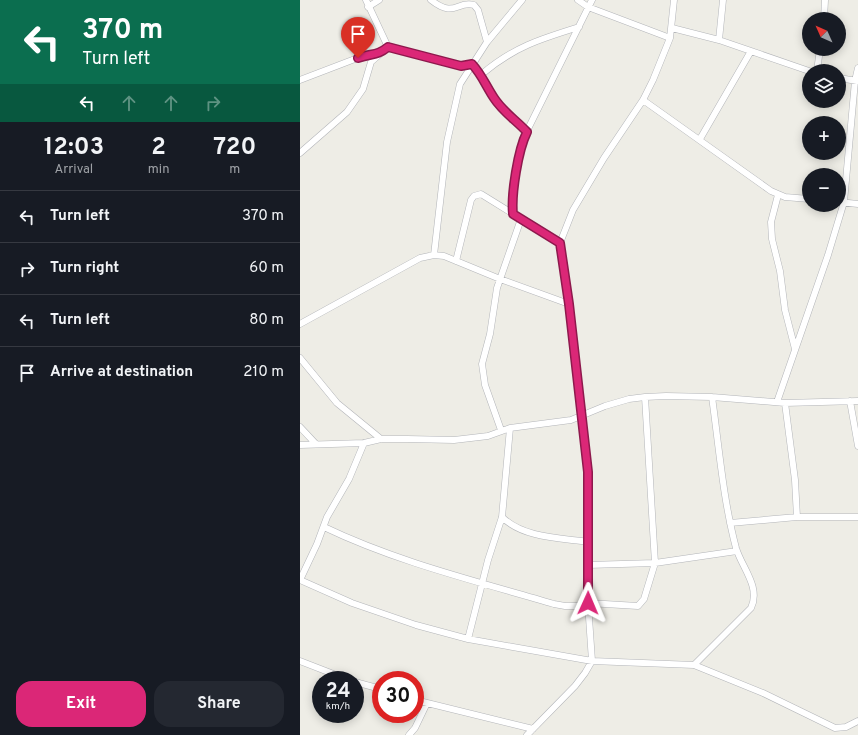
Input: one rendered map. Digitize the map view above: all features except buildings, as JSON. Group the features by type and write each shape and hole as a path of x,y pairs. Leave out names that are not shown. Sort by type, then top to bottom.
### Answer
{"street":[{"path":"366,0 388,47 461,66 472,64"},
{"path":"368,7 380,0"},
{"path":"431,0 448,9 468,4 474,5 478,10 487,42"},
{"path":"434,255 443,169 455,101 460,84 487,42 522,0"},
{"path":"578,0 588,7 670,38"},
{"path":"513,214 512,197 520,151 527,132 592,0"},
{"path":"527,735 575,686 586,673 592,661 588,603 588,472 569,304 560,243 573,210 604,158 643,100 670,38 674,0"},
{"path":"718,40 723,0"},
{"path":"824,0 824,12"},
{"path":"482,74 500,59 518,48 579,27"},
{"path":"672,28 718,40 802,69"},
{"path":"300,153 347,112 363,89 368,67 379,54 388,47"},
{"path":"700,139 751,51"},
{"path":"300,80 363,56 379,54"},
{"path":"472,64 482,74 494,98 527,132"},
{"path":"845,168 858,68"},
{"path":"846,79 856,81"},
{"path":"643,100 700,139 750,177 778,195 802,198"},
{"path":"456,261 471,200 474,196 481,194 560,243"},
{"path":"778,195 772,222 772,239 780,271 785,310 795,349"},
{"path":"846,203 858,204"},
{"path":"777,402 838,212"},
{"path":"501,430 485,385 482,364 490,334 500,279 521,219"},
{"path":"300,324 420,258 434,255 444,256 500,279 569,304"},
{"path":"300,358 336,403 381,439"},
{"path":"300,445 315,443 364,443 381,439 454,440 488,436 510,428 559,423 582,416 591,410 628,398 666,396 712,397 785,403 858,401"},
{"path":"324,527 397,557 454,576 554,604 579,606 588,603 638,606 644,599 655,563 645,397"},
{"path":"694,665 751,608 755,600 755,591 737,551 730,523 712,397"},
{"path":"850,401 858,446"},
{"path":"785,403 795,480 797,517"},
{"path":"300,427 315,443"},
{"path":"468,639 488,560 502,517 510,428"},
{"path":"364,443 349,479 327,517 300,580 352,603 468,639 592,661 694,665 763,693 835,728 846,727 858,721"},
{"path":"502,517 516,528 535,534 588,542"},
{"path":"730,523 797,517 858,517"},
{"path":"588,566 655,563 737,551"},
{"path":"300,661 326,671"},
{"path":"424,702 533,729"},
{"path":"409,735 415,728 427,703"}],"route":[{"path":"358,58 368,54 379,54 388,47 393,50 403,51 461,66 472,64 482,74 494,98 503,109 527,132 522,141 512,197 513,214 560,243 569,304 588,472 588,603"}]}
